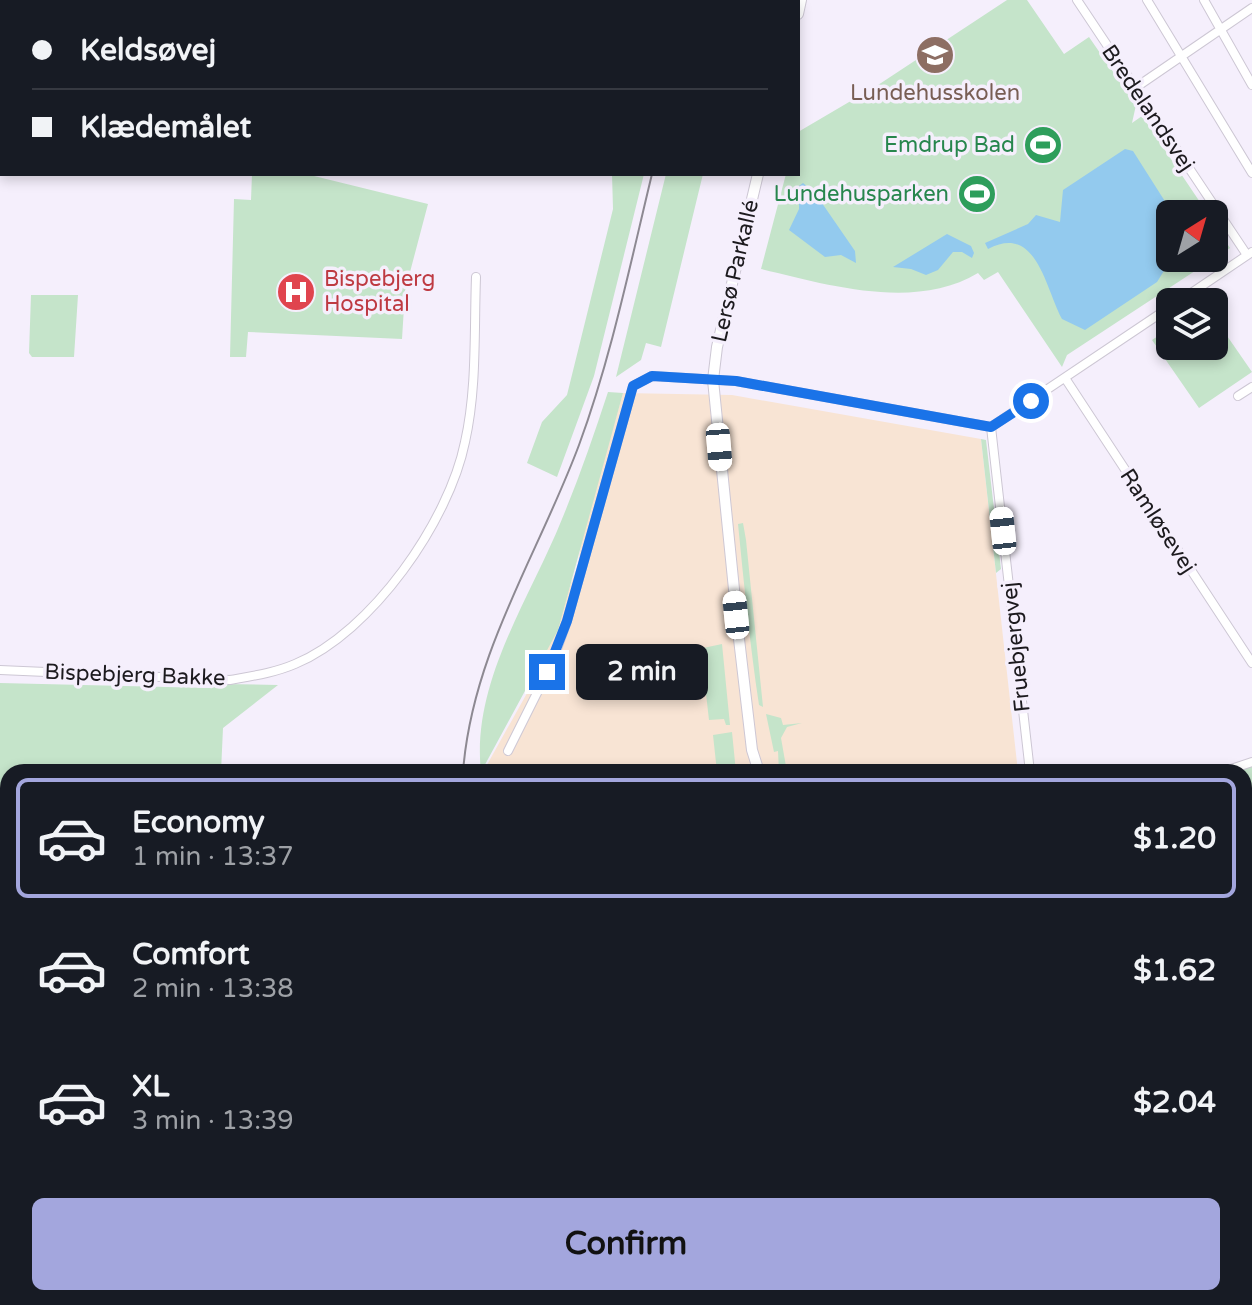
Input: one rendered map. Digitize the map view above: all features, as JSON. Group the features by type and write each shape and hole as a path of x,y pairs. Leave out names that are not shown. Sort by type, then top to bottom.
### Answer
{"street":[{"name":"Bredelandsvej","path":"1077,0 1250,253"},
{"path":"1147,0 1252,173"},
{"path":"1204,0 1252,85"},
{"path":"1135,88 1252,8"},
{"name":"Lersø Parkallé","path":"756,764 752,750 713,380 719,336 758,176"},
{"path":"1199,288 1250,253"},
{"name":"Bispebjerg Bakke","path":"0,670 230,680 297,663 353,625 398,576 423,540 458,470 471,409 476,277"},
{"path":"508,751 552,663 567,621 633,386 652,376 736,381 991,427 1156,316"},
{"name":"Ramløsevej","path":"1065,378 1252,663"},
{"path":"1238,396 1252,387"},
{"name":"Fruebjergvej","path":"991,427 1029,764"},
{"name":"Lersø Parkallé","path":"750,764 752,750"}],"shaded area":[{"path":"623,393 732,395 981,439 1017,764 487,764 536,677 578,565 582,536"}],"green space":[{"name":"Lundehusparken","path":"1007,0 1027,0 1064,54 1089,37 1136,105 1132,123 1142,116 1199,200 1156,200 1156,272 1193,272 1169,288 1156,288 1156,297 1067,355 1062,367 998,272 984,280 978,273 927,291 899,293 842,287 761,269 785,176 800,176 800,131 878,85"},
{"path":"252,176 314,176 428,204 405,291 402,339 248,332 246,357 230,357 234,199 251,200"},
{"path":"612,176 644,176 594,376 557,477 527,463 542,422 567,395 613,209"},
{"path":"666,176 703,176 661,347 646,343 641,360 616,377"},
{"path":"31,295 78,295 74,357 32,357 29,353"},
{"path":"1228,337 1252,372 1199,408 1166,360 1228,360"},
{"path":"608,392 623,393 558,630 485,764 481,764 480,739 494,673 586,456"},
{"path":"981,439 986,440 1001,569 996,573"},
{"path":"743,523 763,707 759,705 745,592 738,524"},
{"path":"722,644 730,725 726,725 724,719 709,720 701,650 694,650"},
{"path":"0,683 209,688 222,684 278,685 223,728 221,764 0,764"},
{"path":"766,714 781,718 783,725 802,723 787,727 781,738 786,764 779,764 778,751 774,752"},
{"path":"732,732 735,764 716,764 713,735"}],"water":[{"path":"1125,149 1133,151 1164,200 1156,200 1156,272 1163,272 1157,282 1085,330 1062,319 1044,276 1028,252 1018,245 1005,243 988,249 985,243 1028,224 1036,215 1060,222 1063,190"},
{"path":"803,183 815,193 855,251 856,263 841,255 825,257 789,230 799,209 799,186"},
{"path":"947,234 971,246 974,253 972,258 962,252 953,252 938,270 926,275 893,267"}],"tram line":[{"path":"464,764 479,686 493,645 563,486 601,379 652,176"}],"place":[{"name":"Lundehusskolen","path":"935,55"},
{"name":"Emdrup Bad","path":"1043,145"},
{"name":"Lundehusparken","path":"977,194"},
{"name":"Bispebjerg Hospital","path":"296,292"}],"route":[{"path":"547,672 567,621 633,386 641,379 652,376 736,381 991,427 1031,401"}]}
